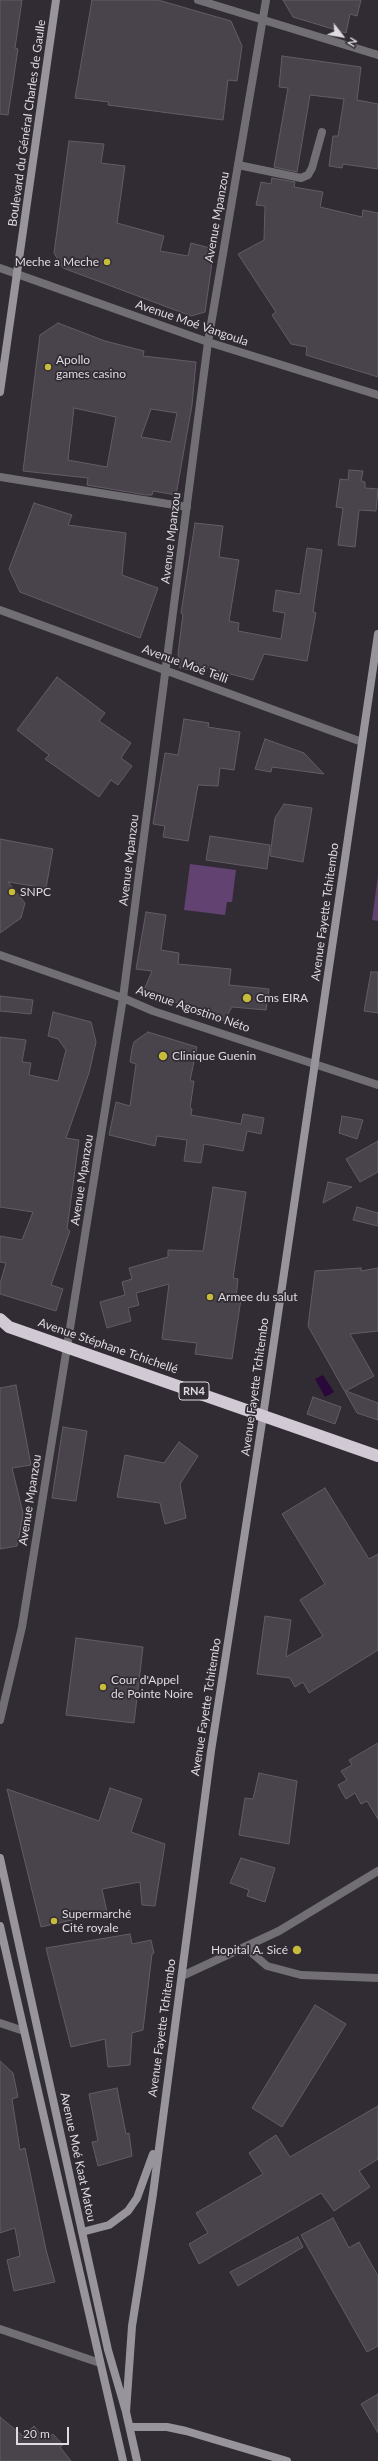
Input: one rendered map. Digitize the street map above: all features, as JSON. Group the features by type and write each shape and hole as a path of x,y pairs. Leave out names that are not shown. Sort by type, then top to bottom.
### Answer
{"highway":[{"name":"Avenue Stéphane Tchichellé","path":"3,1324 378,1456"}],"street":[{"name":"Boulevard du Général Charles de Gaulle","path":"0,392 56,0"},
{"path":"198,0 378,55"},
{"name":"Avenue Mpanzou","path":"0,1720 22,1627 123,998 208,342 266,0"},
{"path":"238,165 300,178 308,175 312,168 322,132"},
{"name":"Avenue Moé Vangoula","path":"0,268 208,342 378,395"},
{"path":"0,477 187,507"},
{"name":"Avenue Moé Telli","path":"0,610 362,742"},
{"name":"Avenue Fayette Tchitembo","path":"126,2412 132,2326 153,2194 158,2142 182,1976 211,1751 264,1416 314,1062 378,634"},
{"name":"Avenue Agostino Néto","path":"0,955 123,998 153,1011 314,1062 378,1085"},
{"name":"Avenue Moé Kaat Matou","path":"0,1858 108,2350 130,2427 137,2461"},
{"path":"182,1976 279,1931 378,1871"},
{"name":"Avenue Moé Kaat Matou","path":"0,1926 123,2461"},
{"path":"245,1947 267,1966 301,1975 378,1978"},
{"path":"0,2023 24,2031"},
{"name":"Avenue Fayette Tchitembo","path":"82,2232 110,2225 128,2211 137,2198 158,2142"},
{"path":"0,2329 100,2363"},
{"path":"130,2427 167,2428 186,2431 287,2461"}],"shaded area":[{"path":"190,864 236,870 232,902 227,902 225,915 184,910"},
{"path":"378,875 378,921 372,920"},
{"path":"323,1375 334,1392 325,1397 315,1379"}],"building":[{"path":"0,0 22,0 15,48 18,49 8,115 0,114"},
{"path":"92,0 158,0 231,21 242,46 237,81 228,80 223,120 108,105 109,102 75,98"},
{"path":"283,0 361,0 357,16 350,14 346,33 293,17"},
{"path":"282,56 361,67 357,100 378,104 378,169 343,164 342,168 329,166 333,136 338,136 344,99 310,95 297,172 274,167 288,88 279,87"},
{"path":"69,141 104,144 101,163 125,166 117,223 164,236 160,251 188,256 191,243 214,249 205,312 191,316 63,268 54,253"},
{"path":"272,178 295,182 294,187 323,192 320,207 362,217 363,210 378,213 378,377 306,355 307,347 291,344 272,315 276,312 238,254 264,240 265,206 256,205 261,182 271,184"},
{"path":"58,323 105,341 144,351 143,356 196,362 192,405 176,495 153,491 152,495 146,495 87,485 88,478 23,471 40,335","holes":["74,408 116,417 107,467 68,460","151,409 177,413 171,442 141,437"]},
{"path":"349,470 363,471 361,481 365,482 365,488 378,489 376,511 359,510 355,547 338,545 343,508 336,507 340,479 348,480"},
{"path":"34,503 72,515 68,525 126,533 122,575 158,588 140,638 20,592 9,569"},
{"path":"195,523 223,526 219,557 239,560 229,621 239,623 238,631 281,639 285,613 273,611 276,590 300,594 307,548 322,550 313,612 316,613 307,661 264,654 253,680 204,667 203,672 180,668 178,654 183,614 181,613"},
{"path":"57,677 105,713 99,721 131,743 121,758 132,766 118,785 111,780 99,797 45,759 49,755 17,730"},
{"path":"184,719 209,723 208,727 240,732 234,770 220,768 218,786 198,785 188,841 163,837 165,826 153,824 165,753 178,755"},
{"path":"265,739 304,753 324,774 272,767 271,772 255,769"},
{"path":"284,804 312,808 303,862 270,856 275,818"},
{"path":"210,836 270,845 267,869 206,860"},
{"path":"0,839 53,849 46,888 8,882 25,903 21,918 0,933"},
{"path":"146,912 166,915 161,950 179,953 178,964 231,969 229,985 269,989 266,1010 232,1007 224,1021 204,1011 202,1015 184,1008 185,1006 144,990 152,971 136,969"},
{"path":"371,972 378,972 378,1013 364,1011"},
{"path":"0,996 33,1000 31,1014 0,1011"},
{"path":"53,1012 91,1022 96,1042 89,1073 66,1138 79,1140 67,1229 70,1231 51,1285 63,1289 56,1311 0,1294 0,1284 6,1263 0,1262 0,1236 22,1240 33,1212 0,1207 0,1037 26,1040 22,1062 31,1063 29,1075 58,1081 66,1050 58,1039 48,1036"},
{"path":"148,1032 197,1047 190,1081 194,1081 190,1108 192,1109 191,1115 241,1124 243,1114 264,1118 261,1134 247,1131 243,1151 204,1144 201,1163 184,1161 187,1140 157,1136 155,1146 109,1135 116,1102 130,1106 136,1064 130,1062 134,1042"},
{"path":"342,1116 363,1120 357,1139 339,1133"},
{"path":"378,1141 378,1172 360,1182 346,1159"},
{"path":"328,1182 352,1187 323,1203"},
{"path":"213,1187 246,1192 233,1278 238,1279 236,1298 241,1299 232,1359 195,1354 197,1343 162,1339 169,1284 136,1293 139,1305 128,1308 131,1321 107,1328 100,1302 125,1295 122,1282 132,1279 129,1268 168,1257 168,1250 203,1251"},
{"path":"357,1207 378,1213 378,1226 353,1220"},
{"path":"361,1268 361,1271 378,1268 378,1331 350,1334 374,1376 346,1391 378,1403 378,1420 357,1413 308,1326 315,1271"},
{"path":"16,1385 31,1465 12,1468 23,1513 17,1546 0,1549 0,1388"},
{"path":"313,1397 341,1407 335,1424 307,1414"},
{"path":"63,1427 87,1431 76,1501 52,1498"},
{"path":"179,1442 198,1456 180,1484 186,1518 165,1524 160,1503 117,1497 125,1455 164,1463"},
{"path":"325,1488 369,1559 378,1554 378,1650 309,1693 303,1682 295,1687 290,1678 257,1674 265,1616 291,1620 286,1657 323,1636 300,1600 325,1584 282,1514"},
{"path":"76,1638 143,1647 134,1723 66,1715"},
{"path":"378,1743 378,1819 367,1801 361,1804 355,1793 346,1799 338,1785 347,1780 341,1771 352,1765 349,1760"},
{"path":"259,1773 297,1781 289,1844 239,1835 245,1798 253,1799"},
{"path":"110,1788 142,1799 131,1832 165,1844 155,1906 142,1905 140,1882 102,1889 107,1912 41,1927 7,1789 99,1821"},
{"path":"241,1858 275,1868 265,1902 247,1896 249,1890 230,1883"},
{"path":"130,1934 132,1944 151,1940 154,1953 152,1954 143,2030 132,2033 130,2065 108,2067 105,2039 71,2047 46,1948"},
{"path":"315,2005 346,2024 282,2127 252,2108"},
{"path":"0,2061 13,2073 18,2097 12,2099 20,2150 25,2148 46,2250 55,2282 14,2291 7,2260 20,2256 15,2228 0,2233"},
{"path":"117,2088 126,2134 129,2133 132,2156 98,2166 92,2142 98,2141 89,2094"},
{"path":"378,2106 378,2159 359,2171 370,2187 334,2211 321,2193 199,2264 189,2244 208,2233 196,2213 263,2174 249,2153 276,2135 290,2157"},
{"path":"333,2218 349,2248 359,2242 378,2276 378,2346 367,2352 301,2235"},
{"path":"298,2237 303,2247 238,2286 230,2272"},
{"path":"378,2394 378,2433 361,2404"},
{"path":"0,2417 23,2436 34,2426 45,2440 53,2434 63,2445 60,2447 71,2461 0,2461"}],"place":[{"name":"Meche a Meche","path":"107,262"},
{"name":"Apollo games casino","path":"48,367"},
{"name":"SNPC","path":"12,892"},
{"name":"Cms EIRA","path":"247,998"},
{"name":"Clinique Guenin","path":"163,1056"},
{"name":"Armee du salut","path":"210,1297"},
{"name":"Cour d'Appel de Pointe Noire","path":"103,1687"},
{"name":"Supermarché Cité royale","path":"54,1921"},
{"name":"Hopital A. Sicé","path":"297,1950"}]}
